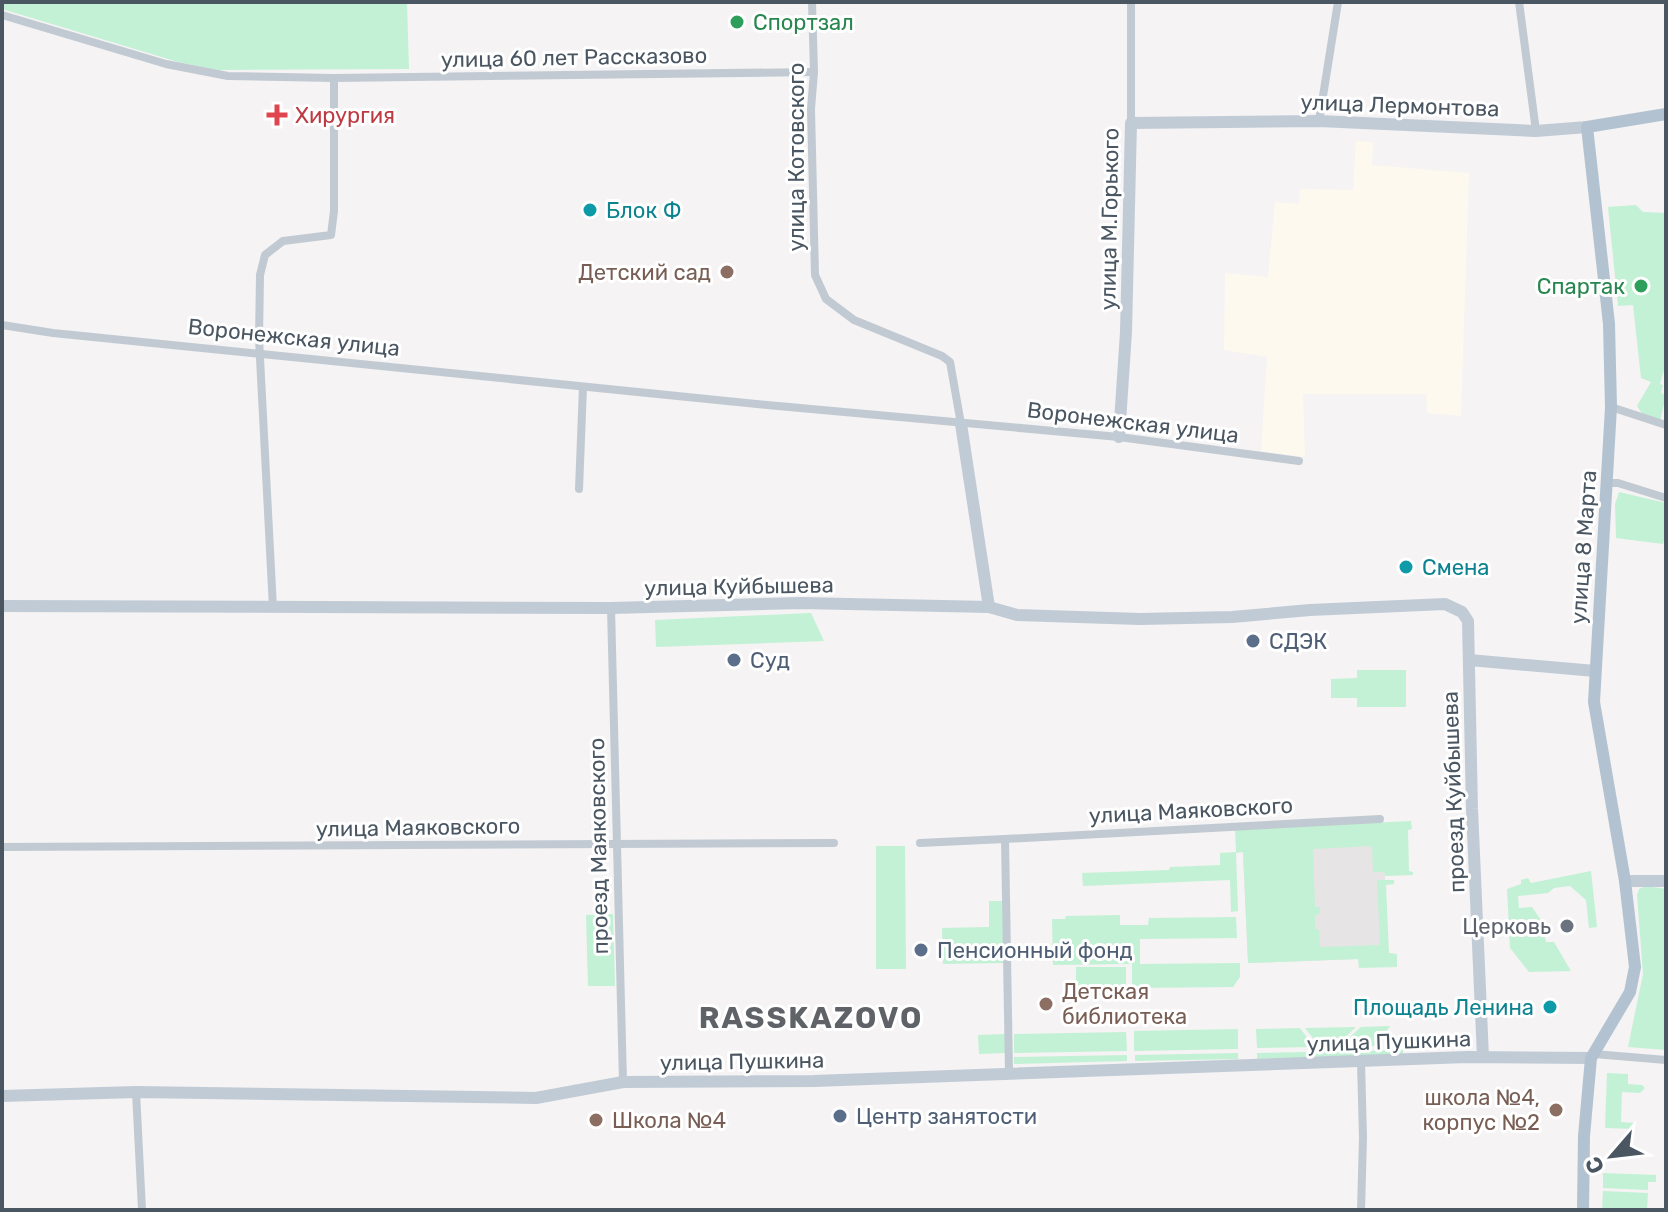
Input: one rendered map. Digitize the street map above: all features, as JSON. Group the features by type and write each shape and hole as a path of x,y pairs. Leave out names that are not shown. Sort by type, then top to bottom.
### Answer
{"main road":[{"name":"улица Лермонтова","path":"1587,127 1666,114"},
{"name":"улица 8 Марта","path":"1587,127 1609,324 1611,407 1595,671 1596,724 1625,881 1635,967 1630,992 1592,1056"},
{"path":"1583,1210 1592,1056"}],"street":[{"name":"улица Котовского","path":"812,2 815,275 826,299 854,320 950,362 961,424"},
{"name":"улица М.Горького","path":"1119,437 1126,332 1131,2"},
{"path":"1319,121 1338,2"},
{"path":"1519,2 1536,131"},
{"name":"улица 60 лет Рассказово","path":"2,15 192,70 228,76 334,78 814,72"},
{"path":"273,609 260,353 260,275 265,255 283,241 331,235 334,211 334,78"},
{"name":"улица Лермонтова","path":"1131,123 1319,121 1536,131 1587,127"},
{"name":"Воронежская улица","path":"2,325 53,333 583,387 1119,437 1299,461"},
{"path":"579,489 583,387"},
{"path":"1611,407 1666,425"},
{"path":"961,424 989,607"},
{"path":"1607,483 1618,483 1666,498"},
{"name":"улица Куйбышева","path":"2,606 611,608 801,603 989,607 1017,615 1140,619 1445,604 1462,612 1468,621"},
{"name":"проезд Маяковского","path":"611,608 623,1082"},
{"name":"проезд Куйбышева","path":"1468,621 1472,821 1483,1057"},
{"path":"1469,660 1595,671"},
{"name":"улица Маяковского","path":"920,843 1380,819"},
{"path":"1005,839 1009,1072"},
{"name":"улица Маяковского","path":"2,847 834,843"},
{"path":"1625,881 1666,881"},
{"path":"1483,1057 1592,1056 1666,1060"},
{"name":"улица Пушкина","path":"2,1096 136,1092 536,1098 623,1082 814,1081 1483,1057"},
{"path":"1361,1062 1361,1210"},
{"path":"136,1092 142,1210"}],"shaded area":[{"path":"1356,141 1373,142 1372,165 1469,173 1461,416 1427,413 1426,394 1303,394 1305,457 1261,451 1267,357 1224,350 1225,273 1268,277 1275,202 1299,204 1300,189 1353,190"},
{"path":"1383,828 1388,958 1248,963 1242,834"}],"green space":[{"path":"2,2 407,2 409,69 217,70 178,62 2,9"},
{"name":"Спартак","path":"1636,205 1643,212 1666,213 1666,370 1660,384 1663,385 1661,393 1666,395 1660,421 1643,415 1637,406 1651,382 1641,378 1633,305 1618,306 1608,207"},
{"path":"1619,492 1666,503 1663,544 1616,538 1615,504"},
{"path":"811,613 824,641 656,647 655,620"},
{"path":"1357,670 1406,670 1406,707 1357,707 1357,698 1331,698 1331,679 1357,678"},
{"path":"1411,821 1412,829 1408,830 1409,871 1413,875 1385,876 1384,872 1373,872 1372,846 1313,849 1315,907 1320,907 1320,914 1315,915 1315,929 1319,930 1320,947 1380,945 1377,880 1394,880 1394,884 1386,885 1389,953 1397,954 1397,967 1359,968 1358,959 1248,963 1243,852 1236,853 1238,911 1231,912 1230,880 1083,886 1082,873 1220,865 1220,853 1236,852 1235,829"},
{"path":"876,846 905,846 906,969 876,969"},
{"path":"1591,871 1597,927 1589,928 1586,900 1570,886 1554,888 1548,893 1518,896 1519,908 1532,907 1541,920 1546,942 1554,942 1571,971 1529,972 1510,948 1507,889 1528,878 1531,883"},
{"path":"1646,886 1666,889 1666,1050 1628,1047 1643,974 1637,895 1639,889"},
{"path":"989,901 1003,901 1004,963 943,964 942,928 989,927"},
{"path":"613,914 615,986 588,986 586,915"},
{"path":"1120,915 1120,925 1148,925 1149,918 1236,917 1237,938 1140,939 1140,964 1240,963 1240,977 1233,987 1132,988 1132,964 1053,965 1052,919"},
{"path":"1076,967 1126,967 1126,988 1121,996 1076,996"},
{"path":"1390,1026 1377,1046 1340,1046 1361,1027"},
{"path":"1356,1027 1336,1046 1334,1038 1324,1038 1324,1047 1320,1047 1305,1028"},
{"path":"1300,1028 1314,1047 1257,1048 1256,1029"},
{"path":"1238,1029 1238,1049 1134,1051 1134,1031"},
{"path":"1126,1032 1127,1051 1014,1053 1014,1034"},
{"path":"1006,1034 1007,1053 979,1054 978,1035"},
{"path":"1403,1050 1403,1056 1257,1059 1257,1053"},
{"path":"1238,1053 1238,1059 1135,1061 1135,1055"},
{"path":"1127,1055 1127,1061 1014,1064 1014,1057"},
{"path":"1607,1073 1628,1074 1628,1084 1645,1088 1640,1093 1622,1092 1621,1122 1634,1123 1634,1129 1605,1128"},
{"path":"1603,1173 1656,1175 1656,1182 1648,1182 1648,1190 1603,1188"},
{"path":"1603,1191 1648,1193 1647,1210 1602,1209"}],"place":[{"name":"Спортзал","path":"737,22"},
{"name":"Хирургия","path":"277,115"},
{"name":"Блок Ф","path":"590,210"},
{"name":"Детский сад","path":"727,272"},
{"name":"Спартак","path":"1641,286"},
{"name":"Смена","path":"1406,567"},
{"name":"СДЭК","path":"1253,641"},
{"name":"Суд","path":"734,660"},
{"name":"Церковь","path":"1567,926"},
{"name":"Пенсионный фонд","path":"921,950"},
{"name":"Детская библиотека","path":"1046,1004"},
{"name":"Площадь Ленина","path":"1550,1007"},
{"name":"школа №4, корпус №2","path":"1556,1110"},
{"name":"Центр занятости","path":"840,1116"},
{"name":"Школа №4","path":"596,1120"}],"district":[{"name":"RASSKAZOVO","path":"811,1018"}]}
